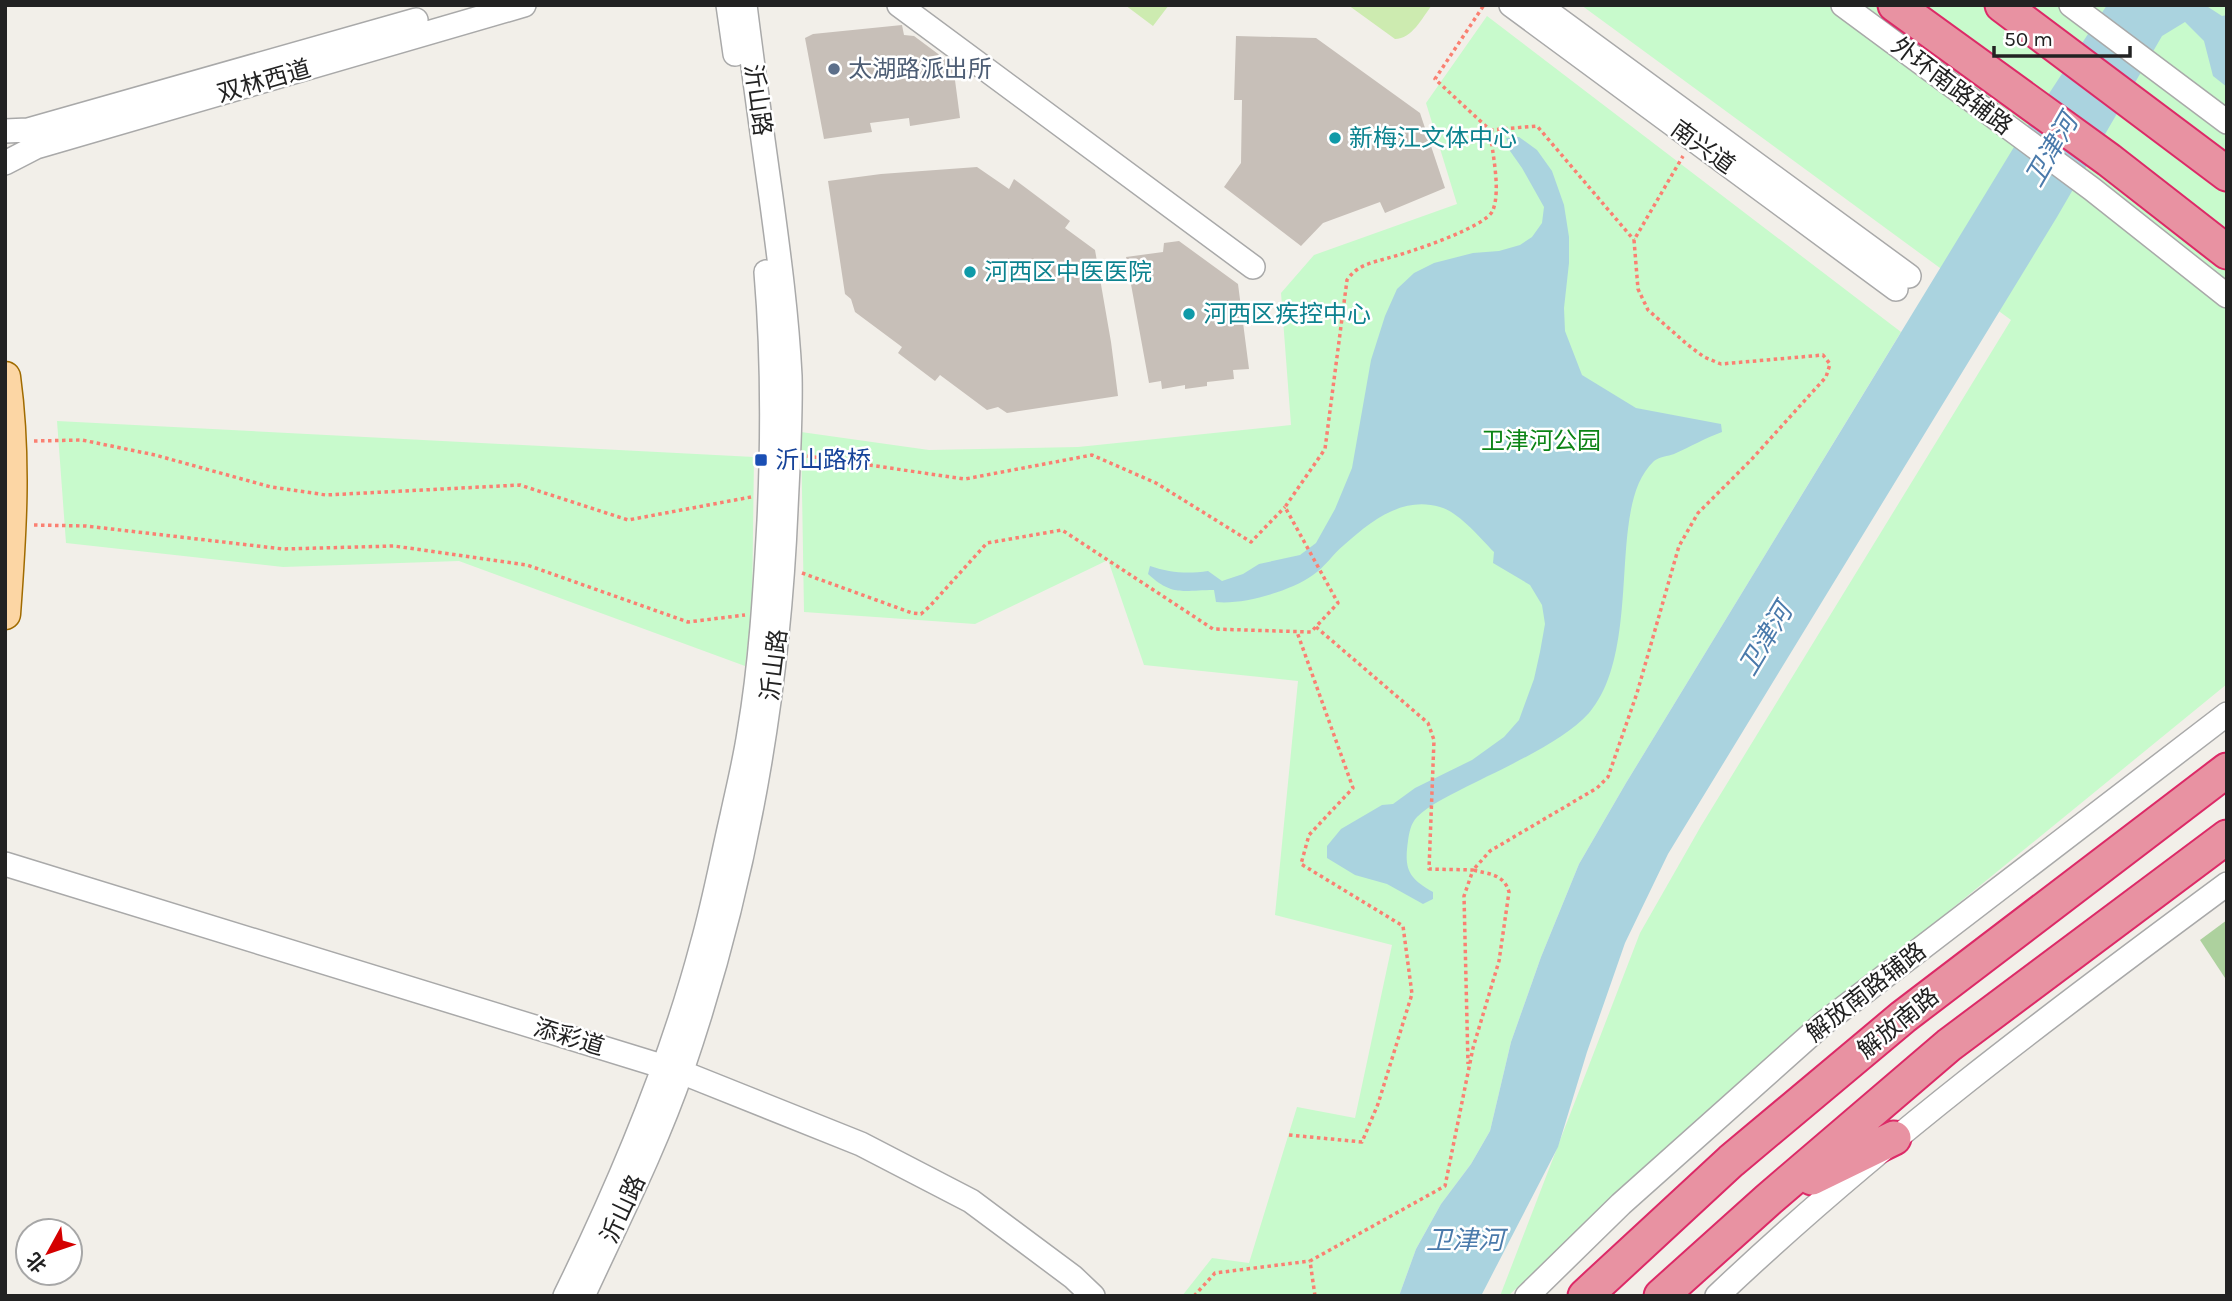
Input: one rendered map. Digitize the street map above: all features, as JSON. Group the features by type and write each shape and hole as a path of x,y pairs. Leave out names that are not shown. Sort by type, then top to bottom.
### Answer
{"highway":[{"path":"1895,5 2109,160 2227,252"},
{"path":"2002,5 2227,174"},
{"name":"解放南路","path":"1585,1296 1731,1161 1903,1017 2227,770"},
{"name":"解放南路","path":"1661,1296 1769,1199 1949,1045 2227,837"},
{"path":"1769,1199 1894,1138"}],"main road":[{"path":"5,377 12,442 12,524 5,614"}],"street":[{"name":"双林西道","path":"5,131 28,130 469,5"},
{"name":"双林西道","path":"5,163 36,147 524,5"},
{"name":"沂山路","path":"583,1296 628,1200 672,1069 718,882 749,733 764,613 770,494 768,292 728,5"},
{"name":"沂山路","path":"565,1296 709,988 742,856 772,687 784,566 790,380 787,323 745,5"},
{"path":"899,5 1253,267"},
{"name":"南兴道","path":"1511,5 1693,139 1902,282 1539,5"},
{"name":"外环南路辅路","path":"1843,5 2092,189 2227,296"},
{"path":"2078,10 2227,122"},
{"name":"解放南路辅路","path":"1527,1296 1621,1204 1824,1023 2227,714"},
{"name":"添彩道","path":"5,864 672,1069 861,1144 971,1202 1073,1277 1093,1296"},
{"path":"1717,1296 1894,1138 2070,1000 2227,884"}],"path":[{"path":"789,453 965,478 1092,455 1156,484 1251,542 1285,507 1325,449 1347,280 1354,269 1398,256 1468,229 1490,217 1496,196 1490,130 1435,79 1484,5"},
{"path":"1490,130 1536,126 1634,240"},
{"path":"1468,1072 1464,896 1473,870 1490,851 1597,788 1608,777 1637,693 1679,546 1698,513 1751,460 1826,377 1830,364 1823,355 1721,364 1704,357 1668,330 1648,310 1638,289 1634,240 1693,139"},
{"path":"12,442 82,440 155,455 271,487 326,495 520,485 628,520 770,494"},
{"path":"784,566 921,614 987,543 1062,530 1213,629 1311,632 1338,603 1285,507"},
{"path":"12,524 86,526 283,549 394,546 527,565 688,622 764,613"},
{"path":"1194,1296 1215,1273 1310,1261 1445,1186 1473,1048 1499,961 1509,892 1507,883 1498,876 1473,870 1429,869 1434,740 1428,723 1316,626"},
{"path":"1289,1135 1362,1142 1378,1104 1412,994 1403,926 1301,864 1309,835 1353,788 1297,632"},
{"path":"1310,1261 1315,1296"}],"green space":[{"path":"1125,5 1169,5 1153,26"},
{"path":"1348,5 1432,5 1412,32 1395,39"},
{"path":"1581,5 2227,5 2227,684 1747,1076 1508,1296 1500,1296 1640,933 1701,826 2011,320"},
{"name":"卫津河公园","path":"1487,16 1901,332 1579,864 1541,957 1511,1042 1490,1131 1471,1164 1441,1204 1416,1249 1399,1296 1182,1296 1212,1258 1249,1263 1297,1107 1355,1118 1392,945 1275,915 1298,681 1144,665 1108,560 975,624 804,612 801,432 929,450 1078,447 1291,425 1281,293 1314,255 1457,204 1426,103"},
{"path":"57,421 754,457 752,608 745,666 459,561 283,567 66,543"},
{"path":"2227,920 2227,981 2200,940"}],"water":[{"name":"卫津河","path":"2107,5 2205,5 2222,16 2227,15 2227,87 2213,76 2204,41 2185,22 2162,36 2057,217 1668,854 1625,943 1558,1147 1481,1296 1399,1296 1416,1249 1441,1204 1471,1164 1490,1131 1511,1042 1541,957 1579,864 2014,147"},
{"path":"1519,137 1537,150 1552,171 1564,205 1569,237 1565,331 1582,375 1636,408 1721,424 1722,432 1656,460 1643,475 1633,501 1628,529 1616,650 1601,695 1589,713 1547,745 1438,801 1415,819 1409,835 1407,859 1413,877 1433,892 1433,899 1423,904 1387,884 1355,875 1327,858 1327,846 1341,829 1382,805 1393,804 1415,788 1472,760 1504,737 1519,720 1534,679 1545,624 1542,605 1530,585 1493,563 1494,552 1462,520 1447,510 1426,504 1388,513 1354,536 1313,575 1266,596 1216,602 1214,590 1179,591 1164,586 1148,574 1150,566 1179,572 1208,571 1222,581 1243,574 1259,564 1300,555 1316,543 1335,509 1352,468 1371,360 1397,289 1414,273 1434,263 1520,245 1532,237 1542,223 1544,207 1510,151 1506,138"}],"building":[{"name":"太湖路派出所","path":"902,25 904,35 914,36 953,65 960,118 910,126 909,118 870,123 872,132 824,139 805,38 813,34"},
{"name":"新梅江文体中心","path":"1236,36 1316,38 1420,113 1445,188 1385,213 1380,202 1323,223 1301,246 1224,187 1241,163 1242,100 1234,100"},
{"name":"河西区中医医院","path":"977,167 1009,189 1014,179 1070,221 1065,228 1095,250 1118,396 1007,413 998,407 987,410 940,375 935,381 898,353 902,347 855,312 851,299 845,294 828,181"},
{"name":"河西区疾控中心","path":"1179,241 1238,284 1249,369 1233,370 1234,379 1207,382 1207,386 1185,389 1185,385 1162,389 1161,381 1149,383 1126,257 1163,252 1164,243"}],"place":[{"name":"太湖路派出所","path":"834,69"},
{"name":"新梅江文体中心","path":"1335,138"},
{"name":"河西区中医医院","path":"970,272"},
{"name":"河西区疾控中心","path":"1189,314"},
{"name":"沂山路桥","path":"761,460"}]}
